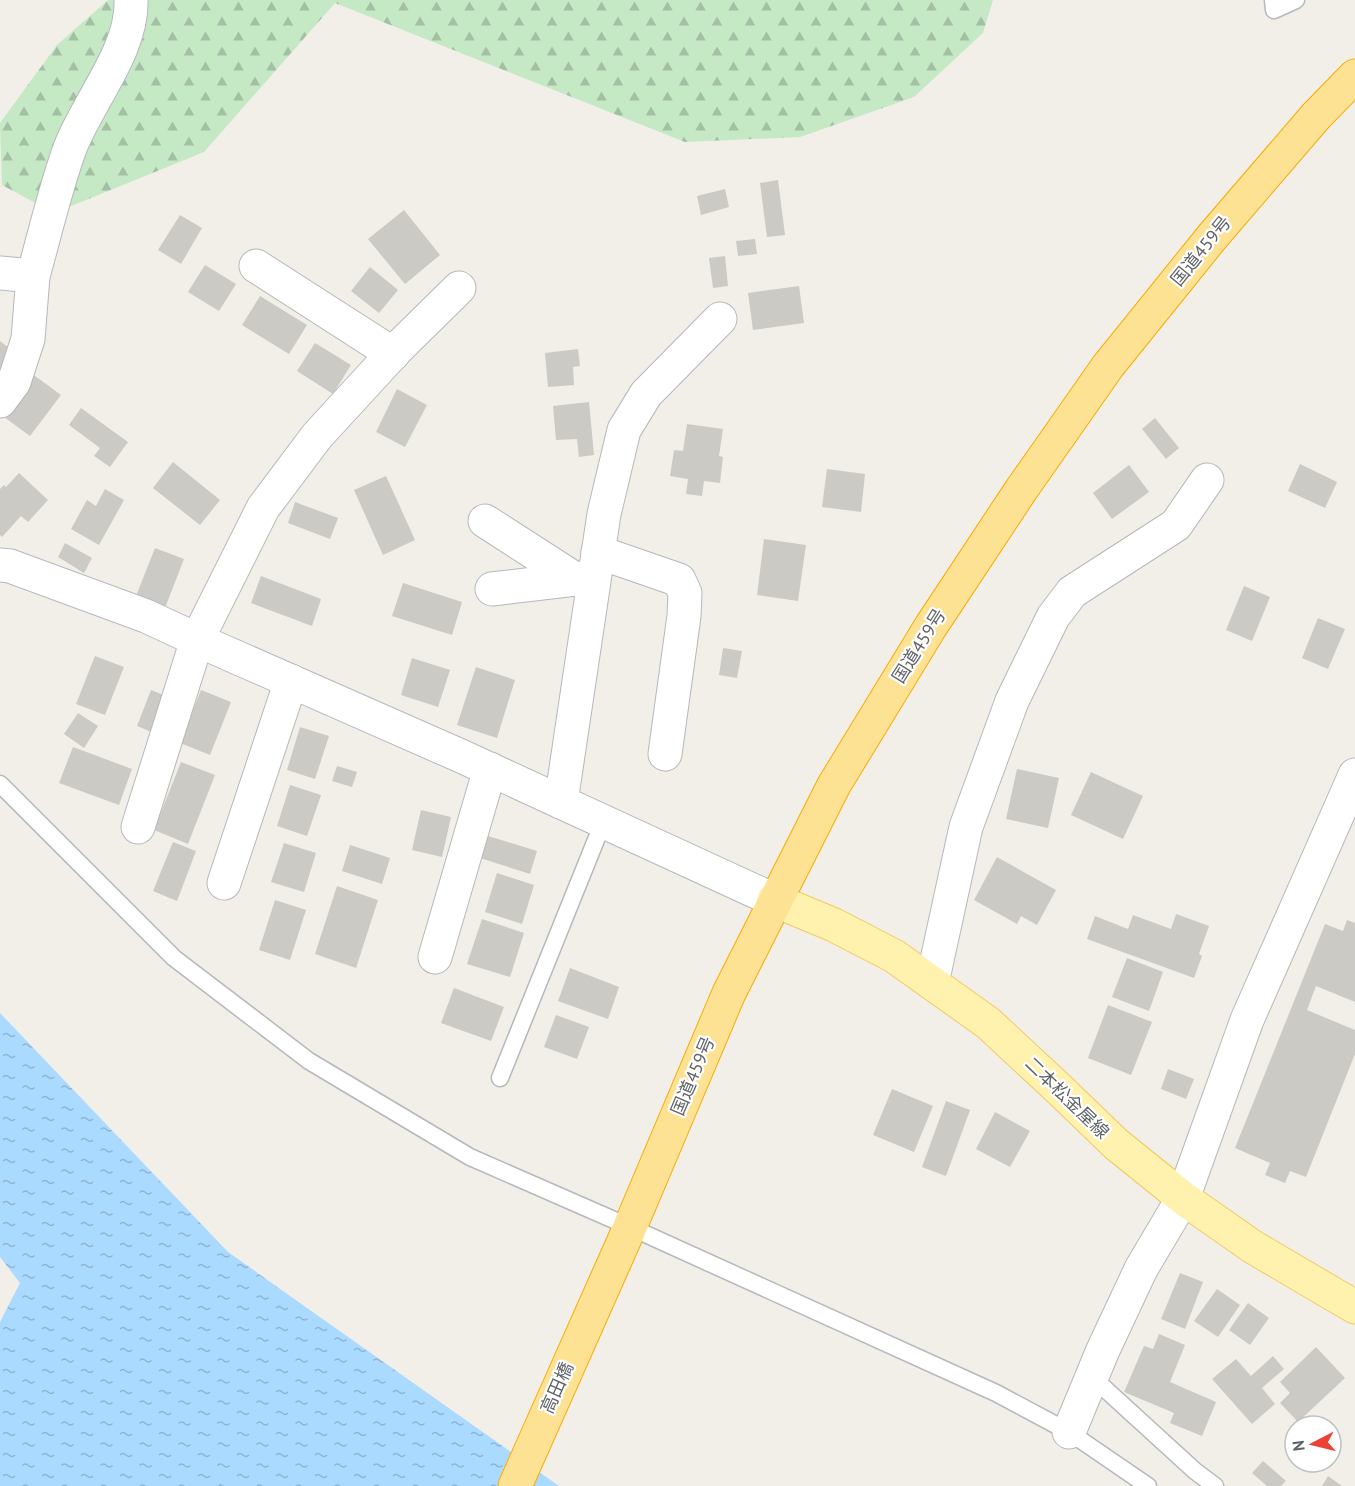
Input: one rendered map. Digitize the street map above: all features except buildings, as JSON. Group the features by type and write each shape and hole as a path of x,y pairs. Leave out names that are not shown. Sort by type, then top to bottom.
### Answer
{"highway":[{"name":"国道459号","path":"600,1290 630,1227 729,993 774,900 834,785 931,626 1021,490 1108,366 1212,237 1316,116 1355,76"},
{"name":"高田橋","path":"515,1486 600,1290"}],"main road":[{"name":"二本松金屋線","path":"774,900 834,925 884,951 932,983 988,1023 1116,1144 1183,1198 1253,1247 1355,1307"}],"street":[{"path":"0,401 14,382 28,339 33,276 71,147 122,45 132,15 131,0"},
{"path":"256,266 393,354"},
{"path":"0,273 33,276"},
{"path":"138,827 196,640 263,508 317,436 393,354 459,288"},
{"path":"561,802 589,569 624,430 646,394 720,319"},
{"path":"932,983 966,827 1012,701 1053,616 1072,592 1176,525 1207,480"},
{"path":"485,521 589,569 680,580 686,593 665,754"},
{"path":"0,565 10,566 146,616 604,820 774,900"},
{"path":"492,589 589,569"},
{"path":"224,883 291,681"},
{"path":"435,957 490,769"},
{"path":"1069,1432 1142,1269 1183,1198 1247,1020 1355,775"}],"lane":[{"path":"1273,0 1274,10 1296,0"},
{"path":"0,784 174,958 309,1061 470,1157 996,1393 1069,1432 1148,1486"},
{"path":"500,1078 604,820"},
{"path":"1092,1377 1195,1471 1215,1486"}],"green space":[{"path":"108,0 993,0 983,33 914,97 800,137 685,142 335,3 204,152 54,213 2,185 0,123 57,45"}],"water":[{"path":"0,1013 228,1252 559,1486 0,1486 0,1322 20,1283 0,1257"}]}
